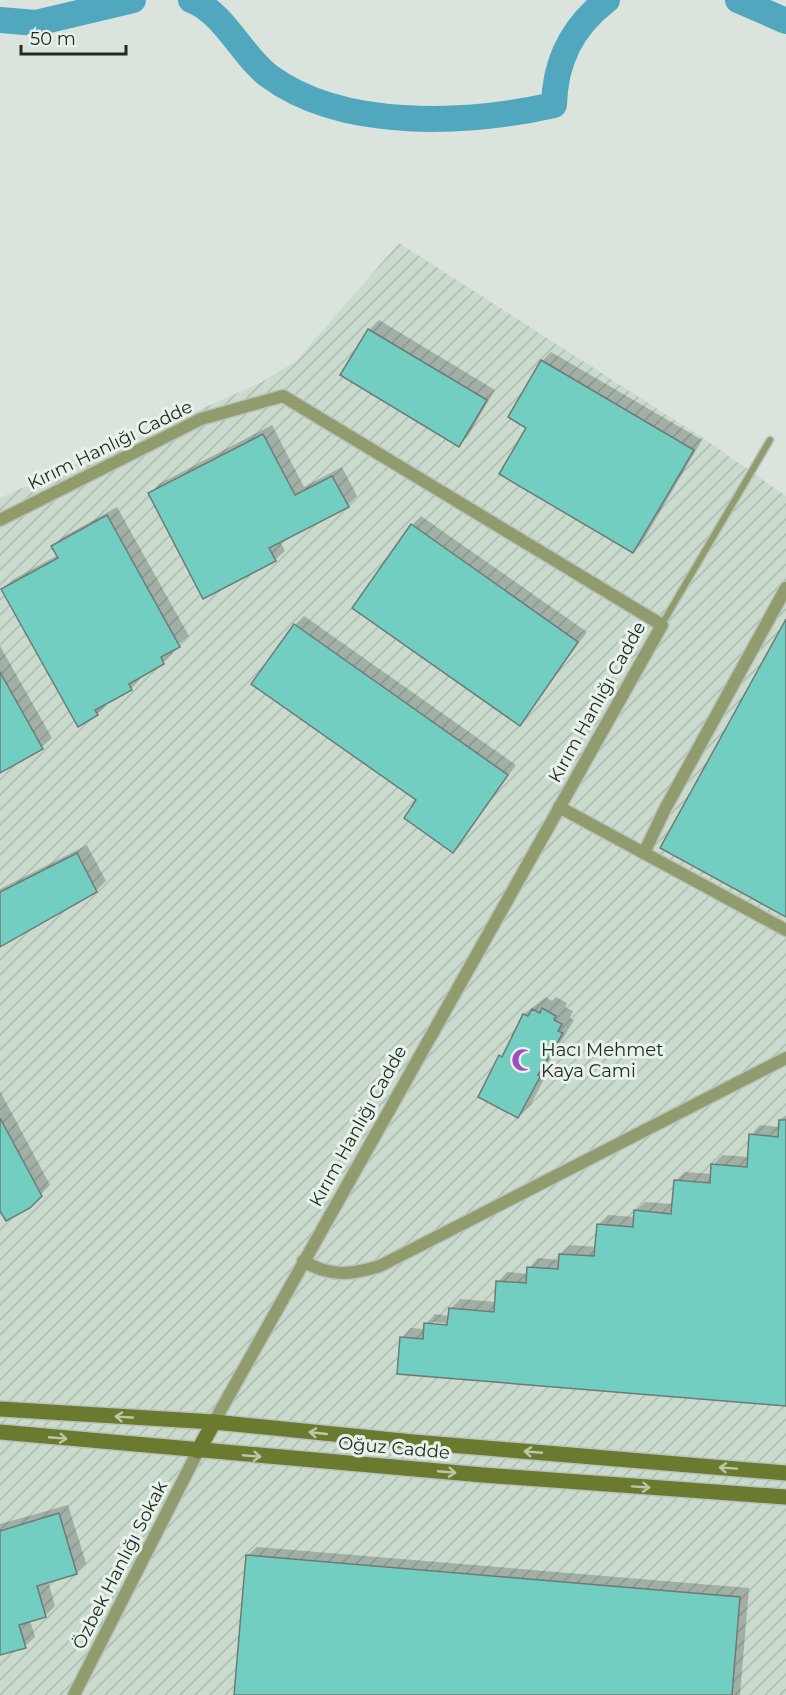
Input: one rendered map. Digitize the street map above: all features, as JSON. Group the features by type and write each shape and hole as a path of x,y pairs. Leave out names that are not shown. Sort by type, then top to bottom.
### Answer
{"street":[{"name":"Kırım Hanlığı Cadde","path":"0,520 201,419 283,396 662,625 214,1422"},
{"path":"644,853 665,809 786,588"},
{"path":"559,807 786,930"},
{"path":"303,1261 321,1270 339,1274 380,1266 786,1058"},
{"name":"Oğuz Cadde","path":"0,1409 214,1422 413,1442 786,1473"},
{"path":"198,1451 214,1422"},
{"name":"Oğuz Cadde","path":"0,1432 483,1475 786,1497"},
{"name":"Özbek Hanlığı Sokak","path":"75,1695 198,1451"}],"lane":[{"path":"662,625 770,440"}],"shaded area":[{"path":"399,243 709,442 786,496 786,1695 0,1695 0,498 262,382 296,361"}],"building":[{"path":"368,329 487,400 459,447 340,375"},
{"path":"541,360 694,450 633,553 499,474 526,428 508,417"},
{"path":"263,434 295,495 332,476 349,507 269,548 276,561 203,599 148,493"},
{"path":"107,515 180,647 161,657 164,664 129,684 132,690 95,710 98,715 78,727 1,589 58,558 51,546"},
{"path":"411,524 578,642 520,726 352,608"},
{"path":"786,619 786,917 660,848"},
{"path":"294,624 508,775 453,853 404,818 416,800 251,684"},
{"path":"0,672 43,749 0,773"},
{"path":"77,853 97,892 0,947 0,892"},
{"name":"Hacı Mehmet Kaya Cami","path":"542,1008 556,1016 554,1020 562,1024 558,1031 563,1033 538,1075 540,1077 518,1118 478,1097 499,1055 502,1057 523,1014 528,1016 532,1009 540,1013"},
{"path":"0,1118 42,1196 30,1208 6,1221 0,1211"},
{"path":"779,1120 786,1120 786,1406 397,1374 400,1337 423,1339 424,1323 447,1325 449,1308 494,1312 496,1281 526,1283 527,1267 558,1269 559,1254 594,1256 597,1224 633,1227 634,1210 671,1214 674,1180 710,1183 711,1164 747,1167 749,1134 778,1137"},
{"path":"59,1513 77,1574 37,1586 46,1617 19,1625 26,1648 0,1655 0,1531"},
{"path":"246,1555 740,1597 732,1695 234,1695"}],"waterway":[{"path":"0,20 36,23 133,0"},
{"path":"191,0 214,15 249,57 269,76 299,94 333,106 369,114 446,119 484,116 554,105 558,74 568,46 584,22 607,0"},
{"path":"738,0 786,21"}],"place":[{"name":"Hacı Mehmet Kaya Cami","path":"523,1060"}]}
